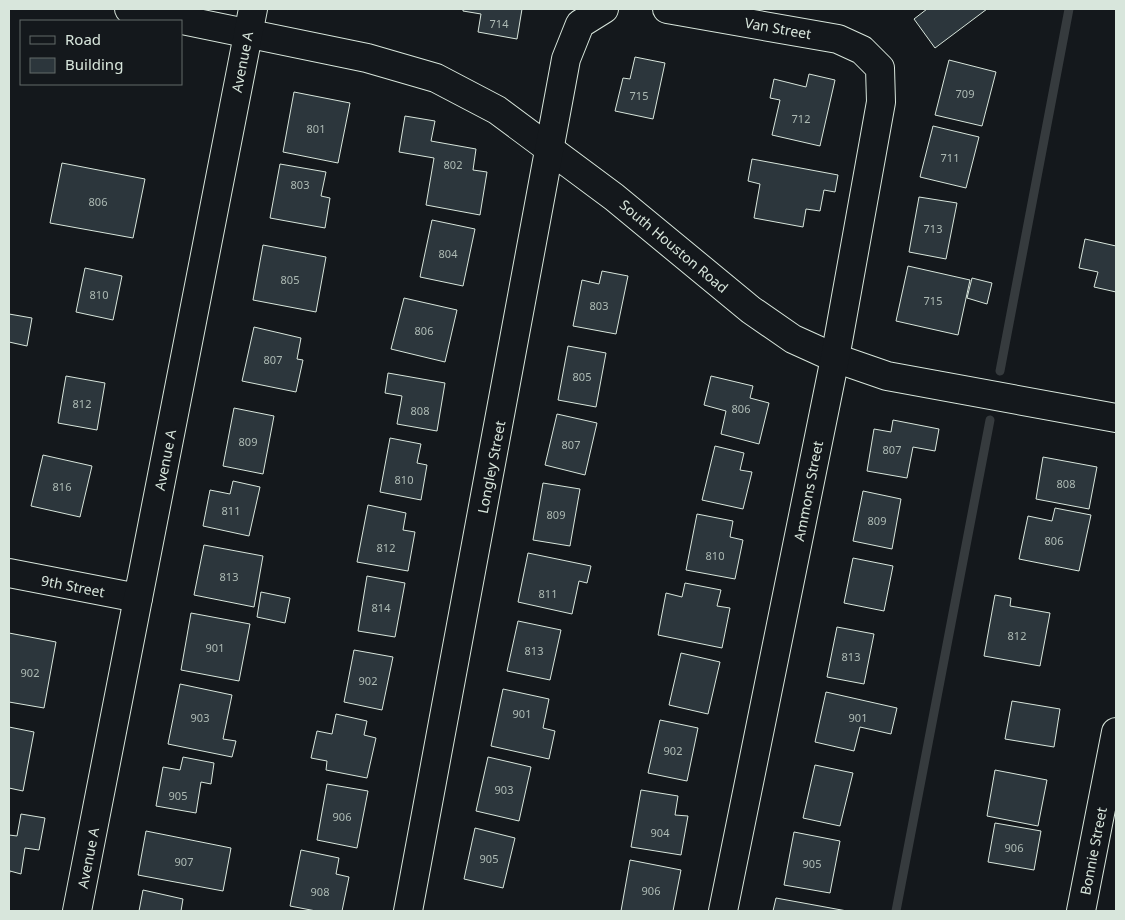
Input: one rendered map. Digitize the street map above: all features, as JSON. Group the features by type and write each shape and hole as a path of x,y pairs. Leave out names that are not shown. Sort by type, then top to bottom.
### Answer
{"street":[{"name":"South Houston Road","path":"129,9 250,21 436,78 497,110 614,197 751,310 793,339 835,358 887,376 1116,418"},
{"name":"Longley Street","path":"408,911 566,59 580,24 604,9"},
{"name":"Van Street","path":"667,9 838,39 862,50 880,68"},
{"name":"Avenue A","path":"77,911 250,21"},
{"name":"Ammons Street","path":"724,911 835,358 881,102 880,68"},
{"name":"9th Street","path":"9,573 138,598"},
{"name":"Bonnie Street","path":"1081,911 1116,732"}],"building":[{"path":"463,9 522,9 517,39 478,32 481,14 463,11"},
{"path":"927,9 987,9 935,48 914,19"},
{"path":"635,57 665,63 653,119 615,111 623,78 630,79"},
{"path":"949,60 996,72 982,126 935,115"},
{"path":"809,74 835,80 820,146 772,135 780,100 770,98 774,79 806,87"},
{"path":"294,92 350,103 338,163 283,152"},
{"path":"405,116 435,121 431,141 476,149 473,170 487,172 480,215 426,205 434,158 399,152"},
{"path":"933,126 979,137 966,188 920,177"},
{"path":"752,159 838,175 835,192 824,190 820,211 806,209 803,227 754,218 760,184 748,181"},
{"path":"62,163 145,179 133,238 50,223"},
{"path":"280,164 326,172 321,196 330,198 325,228 270,218"},
{"path":"919,197 957,203 946,259 909,252"},
{"path":"432,220 475,229 463,286 420,277"},
{"path":"1085,239 1116,246 1116,292 1094,287 1098,272 1079,268"},
{"path":"263,245 326,257 316,312 253,300"},
{"path":"908,266 970,280 958,335 896,321"},
{"path":"85,268 122,276 113,320 76,312"},
{"path":"602,271 628,276 616,334 573,326 582,280 599,284"},
{"path":"972,278 992,283 987,304 967,298"},
{"path":"404,298 457,310 445,362 391,349"},
{"path":"9,314 32,318 27,346 9,342"},
{"path":"254,327 301,338 297,359 303,360 296,392 242,381"},
{"path":"568,346 606,353 596,407 558,400"},
{"path":"388,373 445,383 437,431 397,424 402,396 385,393"},
{"path":"66,376 105,383 97,430 58,423"},
{"path":"711,376 753,386 750,398 769,403 759,444 721,434 726,411 704,405"},
{"path":"234,408 274,416 263,474 223,466"},
{"path":"557,414 597,423 585,475 545,465"},
{"path":"893,420 939,429 935,451 913,447 907,478 867,471 874,429 891,432"},
{"path":"390,438 421,444 417,463 427,465 421,500 380,492"},
{"path":"715,446 744,453 740,470 752,472 743,509 702,500"},
{"path":"43,455 92,466 80,517 31,506"},
{"path":"1043,457 1097,467 1089,509 1036,499"},
{"path":"233,481 260,487 249,536 203,526 210,490 230,494"},
{"path":"543,483 580,489 570,546 533,540"},
{"path":"863,491 901,499 892,549 853,541"},
{"path":"368,505 406,513 403,530 415,532 408,571 357,562"},
{"path":"1055,508 1091,515 1079,571 1019,559 1028,516 1052,521"},
{"path":"697,514 733,521 730,537 743,540 735,579 686,570"},
{"path":"204,545 263,556 254,607 194,595"},
{"path":"528,553 591,566 587,583 579,581 572,614 518,602"},
{"path":"853,558 893,566 884,611 844,603"},
{"path":"367,576 405,583 395,637 358,631"},
{"path":"685,583 721,590 717,606 730,608 722,648 658,635 666,593 682,597"},
{"path":"261,592 290,598 285,623 257,617"},
{"path":"995,595 1011,598 1010,606 1050,613 1040,666 984,656"},
{"path":"191,613 250,624 239,681 181,670"},
{"path":"518,621 561,630 550,680 507,671"},
{"path":"837,627 874,634 864,684 827,677"},
{"path":"9,633 56,642 44,708 9,702"},
{"path":"354,650 393,657 382,710 344,702"},
{"path":"681,653 720,662 708,714 669,705"},
{"path":"180,684 232,695 223,739 236,741 232,757 168,744"},
{"path":"503,689 549,699 543,728 555,731 549,759 491,746"},
{"path":"826,692 897,708 891,734 860,727 854,751 815,742"},
{"path":"1012,701 1060,709 1054,747 1005,739"},
{"path":"336,714 367,721 364,735 376,738 367,778 326,770 327,761 311,758 317,731 332,734"},
{"path":"660,720 698,728 687,781 648,773"},
{"path":"9,727 34,732 23,791 9,788"},
{"path":"183,757 214,763 211,784 201,782 196,813 156,806 163,767 180,770"},
{"path":"488,757 531,767 519,821 476,811"},
{"path":"815,765 853,773 840,826 803,818"},
{"path":"995,770 1047,780 1038,826 987,816"},
{"path":"327,784 368,791 357,848 317,840"},
{"path":"641,790 678,796 675,815 688,816 681,855 631,847"},
{"path":"21,814 45,818 39,850 25,848 21,874 10,871 9,877 9,835 17,836"},
{"path":"995,823 1041,831 1034,870 988,862"},
{"path":"475,828 515,838 503,888 464,879"},
{"path":"146,831 231,848 223,891 138,875"},
{"path":"794,832 840,841 830,893 784,885"},
{"path":"301,850 339,858 336,874 349,877 342,911 316,911 290,906"},
{"path":"630,860 681,870 673,911 621,911"},
{"path":"143,890 183,899 181,911 139,911"},
{"path":"776,898 847,911 773,911"}],"waterway":[{"path":"1000,371 1069,9"},
{"path":"896,911 990,420"}]}
